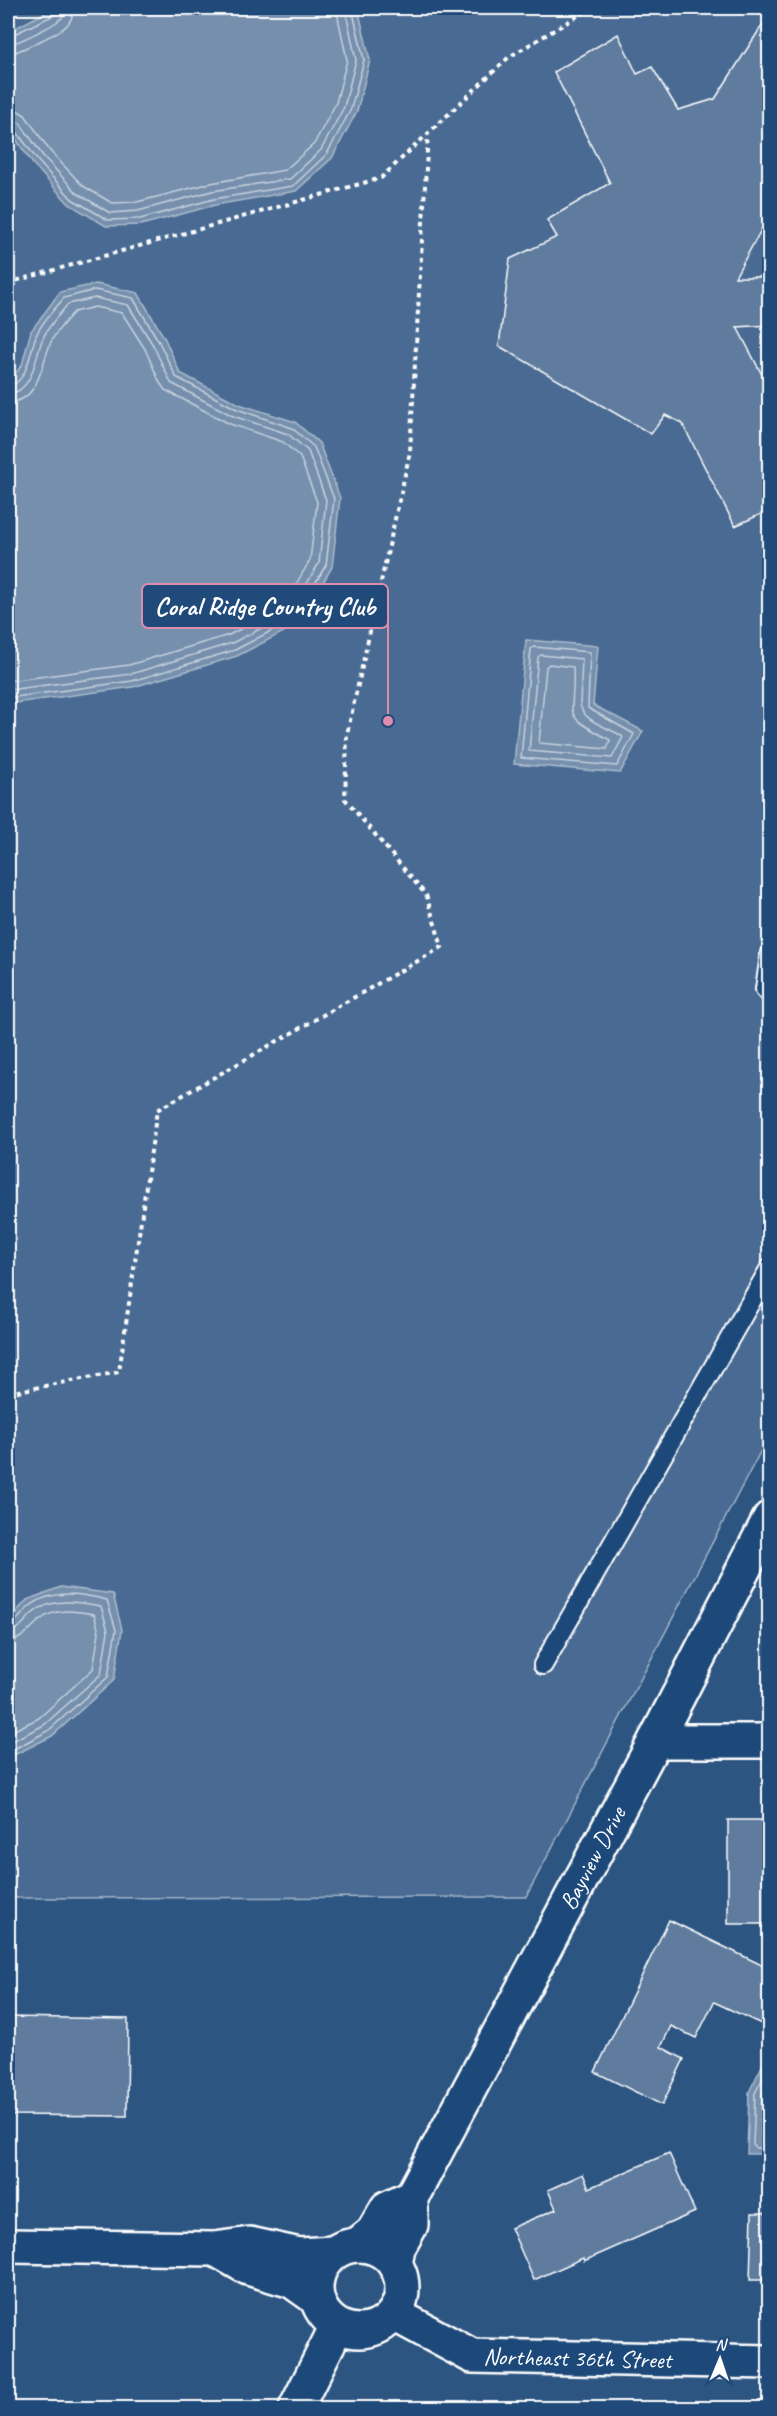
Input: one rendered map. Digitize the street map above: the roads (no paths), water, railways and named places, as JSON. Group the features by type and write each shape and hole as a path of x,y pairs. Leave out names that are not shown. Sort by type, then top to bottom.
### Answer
{"street":[{"name":"Bayview Drive","path":"395,2265 398,2248 411,2225 411,2197 655,1741 770,1518"},
{"path":"655,1741 770,1741"},
{"path":"316,2298 315,2286 318,2273 345,2249 373,2232 387,2208 411,2197"},
{"path":"8,2246 215,2249 249,2244 300,2255 372,2247 385,2254 395,2265 401,2277 400,2302 394,2314 374,2329 362,2331 337,2326 328,2319 316,2298 292,2281 248,2268 215,2249"},
{"name":"Northeast 36th Street","path":"394,2314 472,2356 770,2362"},
{"path":"296,2409 337,2326"}],"lane":[{"path":"770,955 765,988 770,993"},
{"path":"543,1665 770,1268"}],"water":[{"path":"59,8 358,8 370,60 357,111 332,158 296,191 215,205 141,225 106,226 69,204 33,164 8,128 8,32 46,12"},
{"path":"96,284 138,293 165,339 180,373 239,404 295,422 319,443 340,498 332,567 299,624 237,656 133,687 8,704 8,383 22,365 31,331 60,292"},
{"path":"526,640 598,646 593,705 643,731 620,773 514,764"},
{"path":"61,1587 113,1594 122,1630 114,1680 52,1736 8,1758 8,1621 27,1600"},
{"path":"769,2052 769,2154 747,2154 749,2092"}],"place":[{"name":"Coral Ridge Country Club","path":"388,721"}]}
